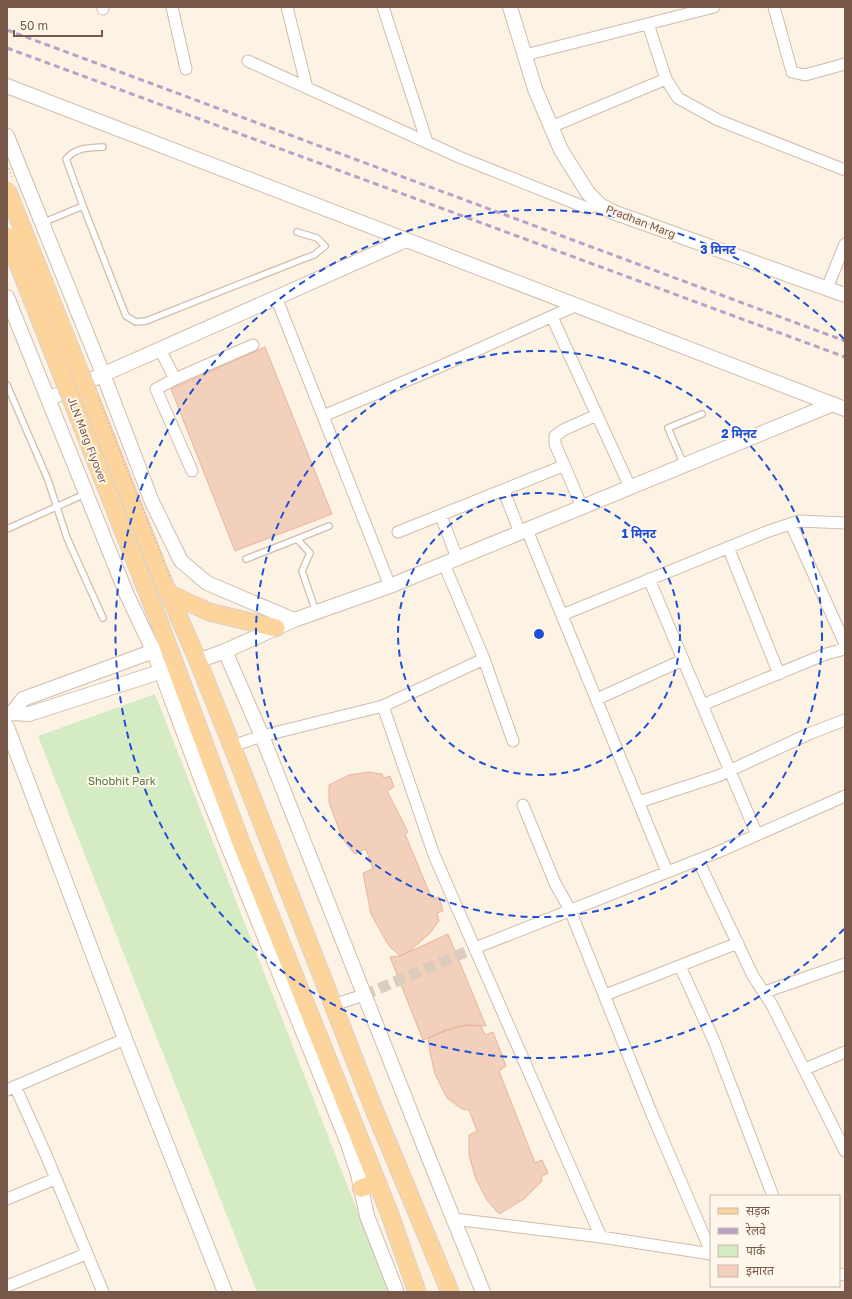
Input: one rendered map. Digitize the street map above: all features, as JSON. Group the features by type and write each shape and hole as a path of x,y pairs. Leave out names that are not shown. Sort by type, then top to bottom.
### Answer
{"main road":[{"name":"JLN Marg Flyover","path":"7,190 160,574 198,661 232,746 373,1107 450,1292"},
{"name":"JLN Marg Flyover","path":"7,236 160,624 160,648 168,669 240,840 378,1183 415,1288"},
{"path":"168,593 209,612 276,628"},
{"path":"361,1188 378,1183"}],"street":[{"path":"172,7 186,69"},
{"path":"287,7 307,88"},
{"path":"383,7 427,142"},
{"name":"Pradhan Marg","path":"510,7 535,90 561,150 580,182 600,205 613,212 845,295"},
{"path":"525,55 714,7"},
{"path":"774,7 792,72 805,75 845,64"},
{"path":"648,24 666,79 678,98 691,107 718,120 845,170"},
{"path":"248,61 459,157 587,208 600,205"},
{"path":"551,127 666,79"},
{"path":"7,86 839,406"},
{"path":"7,136 103,374 152,502 181,561 207,582 294,620"},
{"path":"48,399 406,240"},
{"path":"827,288 845,244"},
{"path":"7,297 127,595 160,648 23,699 10,714"},
{"path":"276,297 390,586"},
{"path":"323,416 577,305"},
{"path":"552,317 630,487"},
{"path":"192,471 156,389 175,379 253,346"},
{"path":"160,349 175,379"},
{"path":"198,661 225,651 294,620 390,586 684,465 839,406"},
{"path":"582,507 555,444 555,436 563,430 597,416"},
{"path":"398,532 564,466"},
{"path":"504,491 562,615 667,872"},
{"path":"441,516 457,558"},
{"path":"562,615 728,547 791,524 805,521 845,523"},
{"path":"791,524 845,644"},
{"path":"728,547 779,674"},
{"path":"444,564 484,659 512,741"},
{"path":"649,579 757,835"},
{"path":"702,705 826,654 845,649"},
{"path":"225,651 262,736 483,1292"},
{"path":"232,746 262,736 383,706 484,659"},
{"path":"597,699 683,660"},
{"path":"10,714 29,714 168,669 347,1141 361,1188 367,1216 389,1269 396,1291 415,1288"},
{"path":"383,706 434,855 601,1237"},
{"path":"639,802 730,770 845,720"},
{"path":"7,727 125,1039 225,1292"},
{"path":"475,948 698,860 845,796"},
{"path":"523,805 555,883 570,910 651,1112 710,1251"},
{"path":"698,860 753,976 765,992 844,1145"},
{"path":"605,995 738,943"},
{"path":"765,992 845,964"},
{"path":"680,966 714,1041 773,1195"},
{"path":"333,1005 364,995"},
{"path":"103,1292 55,1179 11,1088 125,1039"},
{"path":"805,1069 845,1052"},
{"path":"7,1199 55,1179"},
{"path":"454,1220 601,1237 710,1253"},
{"path":"7,1286 86,1254"}],"lane":[{"path":"103,147 80,148 72,152 66,159 126,316 136,322 146,321 314,255 325,246 317,238 298,232"},
{"path":"42,224 83,206"},
{"path":"7,385 48,480 67,538 103,618"},
{"path":"684,465 668,428 702,414"},
{"path":"7,529 86,494"},
{"path":"246,559 329,526"},
{"path":"297,539 310,553 302,571 316,612"}],"green space":[{"name":"Shobhit Park","path":"155,694 388,1289 385,1292 257,1292 38,736"}],"building":[{"path":"265,347 332,514 235,551 171,389"},
{"path":"368,772 382,774 384,778 390,776 394,787 387,791 408,832 405,834 432,899 439,897 443,911 437,913 439,921 430,933 411,950 400,956 389,946 371,914 363,873 373,869 366,849 355,854 347,845 340,832 329,802 329,785 349,775"},
{"path":"448,934 486,1026 468,1025 455,1027 423,1040 390,957 400,956"},
{"path":"468,1025 481,1026 485,1035 493,1032 506,1066 499,1071 535,1163 542,1160 548,1173 541,1177 542,1181 524,1199 499,1214 487,1200 476,1179 469,1155 469,1135 477,1131 469,1110 462,1109 447,1098 435,1074 430,1052 428,1038 443,1031"}],"tunnel":[{"path":"364,995 475,948"}],"railway":[{"path":"7,30 845,341"},
{"path":"7,48 845,357"}]}
